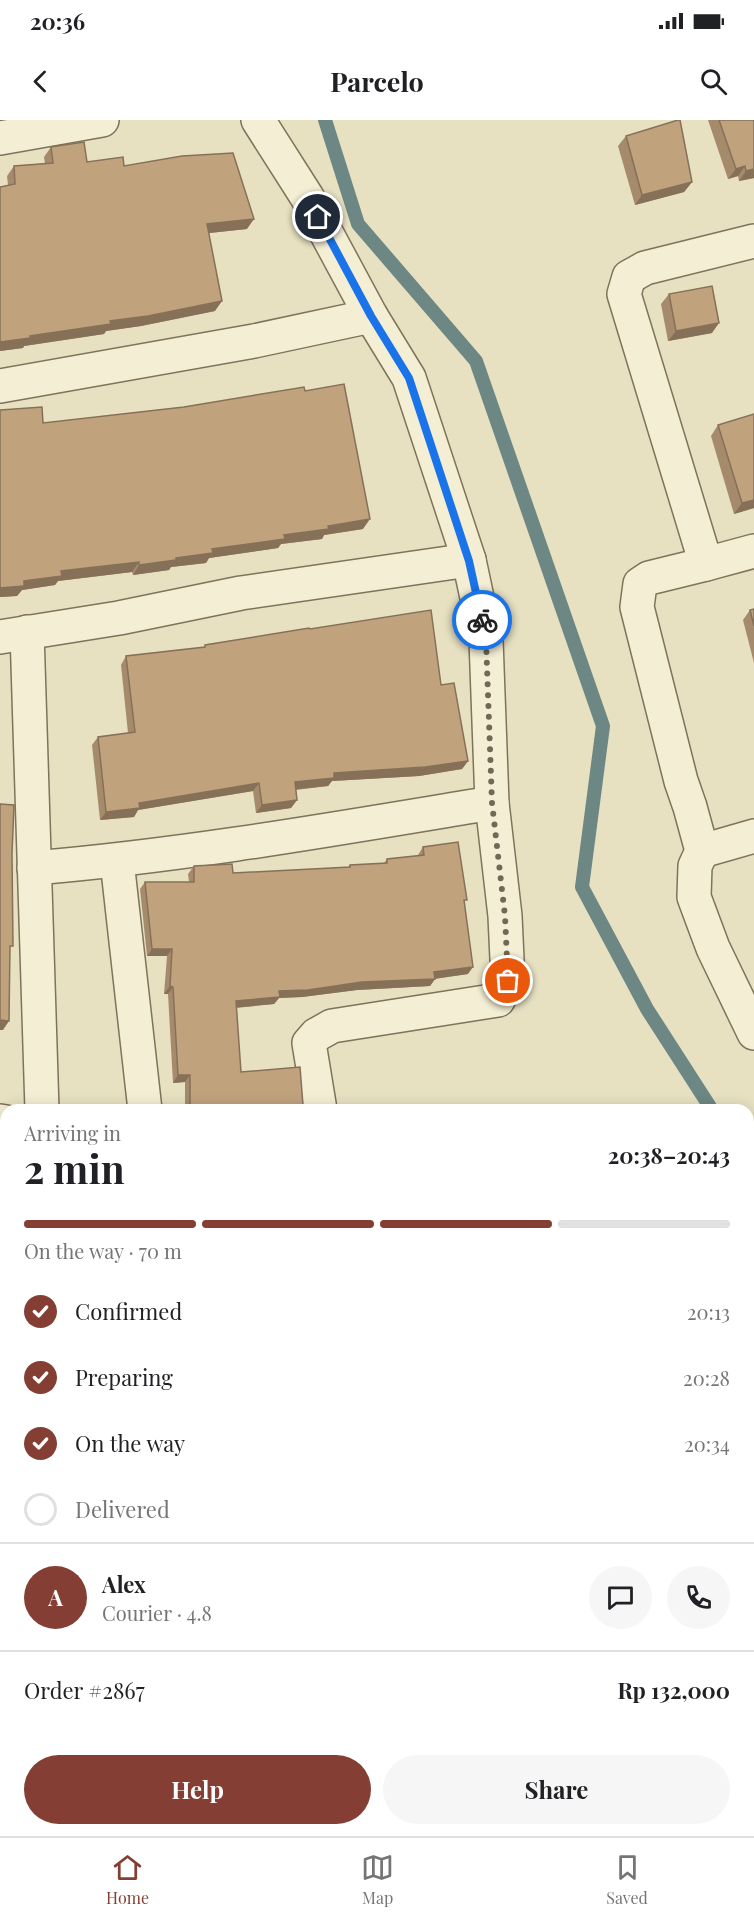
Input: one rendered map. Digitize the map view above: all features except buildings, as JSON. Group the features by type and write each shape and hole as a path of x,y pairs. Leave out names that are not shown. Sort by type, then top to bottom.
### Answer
{"street":[{"path":"0,138 102,120"},
{"path":"258,120 307,197 371,316 409,378 469,561 486,640 492,803 505,916 508,981 498,1000 332,1026 316,1035 309,1043 319,1104"},
{"path":"706,564 624,294 629,277 645,268 754,241"},
{"path":"0,386 254,341 371,316"},
{"path":"754,551 649,578 640,585 638,596 638,607 681,781 702,851 695,866 694,897 713,948 754,1033"},
{"path":"42,1104 34,868 14,635 119,618 241,593 469,561"},
{"path":"34,868 117,861 205,849 492,803"},
{"path":"702,851 754,836"},
{"path":"117,861 144,1104"}],"waterway":[{"path":"325,120 358,224 476,361 603,726 582,887 647,1009 708,1104"}],"way so far":[{"path":"482,620 486,640 492,803 505,916 508,981"}],"route":[{"path":"318,217 371,316 409,378 469,561 482,620"}]}
